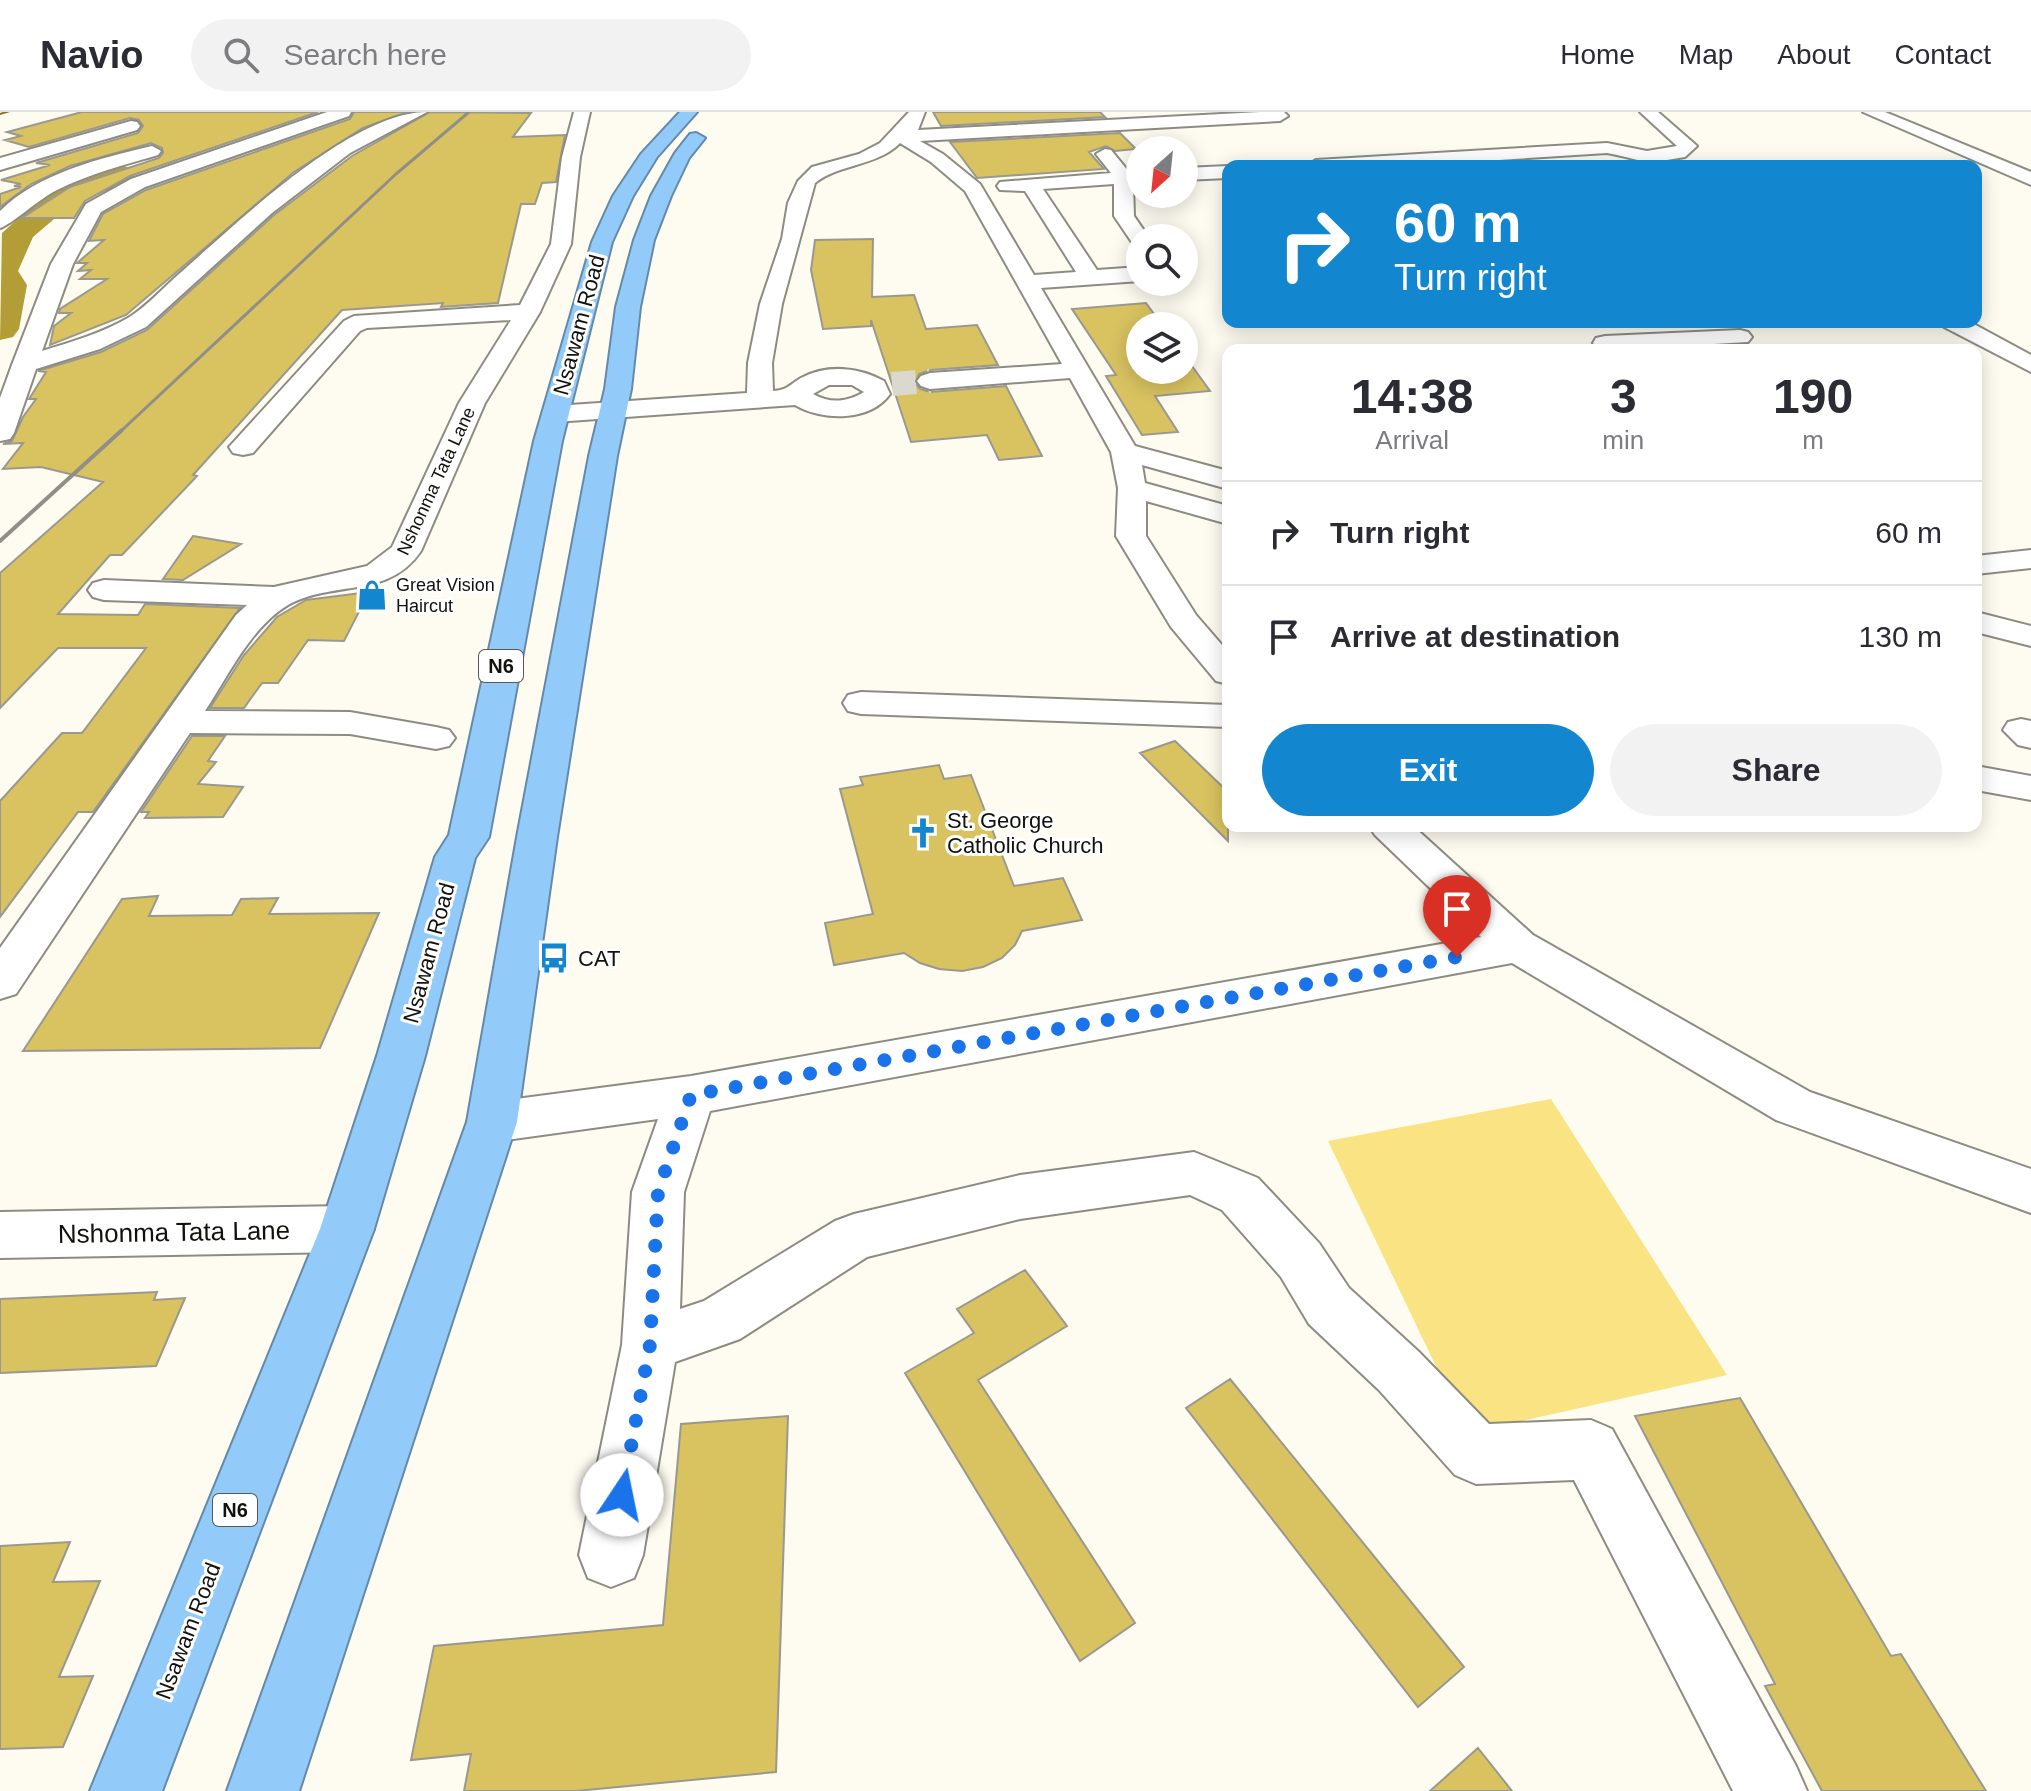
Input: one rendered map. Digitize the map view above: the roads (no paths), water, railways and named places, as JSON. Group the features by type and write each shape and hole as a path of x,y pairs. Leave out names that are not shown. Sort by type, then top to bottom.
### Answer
{"highway":[{"name":"Nsawam Road","path":"263,1791 492,1122 537,837 614,411 628,307 644,240 681,157 692,113"},
{"name":"Nsawam Road","path":"126,1791 347,1229 401,1056 455,857 469,837 555,414 602,242 623,196 650,154 692,113"}],"street":[{"path":"0,433 62,264 93,208 138,183 343,112"},
{"path":"24,365 91,344 138,322 209,257 344,149 419,112"},
{"name":"Nshonma Tata Lane","path":"0,982 248,622 278,597 361,579 396,565 406,551 472,403 528,312 561,244 571,157 582,112"},
{"path":"1010,112 1020,130"},
{"path":"1413,160 1607,148 1648,156 1679,153 1688,146 1648,112"},
{"path":"1871,112 2031,179"},
{"path":"905,125 1020,130 1201,116 1282,118"},
{"path":"0,164 132,126 87,118"},
{"path":"1093,122 1126,169"},
{"path":"905,125 908,141 937,158 973,188 1125,452 1132,488 1131,536 1183,620 1222,667"},
{"path":"760,401 760,363 771,304 792,239 798,203 807,181 819,171 855,161 886,147 905,125"},
{"path":"0,222 11,210 55,185 174,144"},
{"path":"1648,156 1655,160"},
{"path":"855,161 937,158"},
{"path":"1198,174 1222,173"},
{"path":"973,188 1126,178"},
{"path":"1030,184 1091,277"},
{"path":"1027,282 1126,275"},
{"path":"243,447 352,326 362,321 528,312"},
{"path":"1963,328 2031,365"},
{"path":"1691,344 1740,337"},
{"path":"1605,343 1644,344"},
{"path":"930,381 1077,370"},
{"path":"555,414 800,397 810,404 827,408 849,407 867,402 884,385"},
{"path":"1125,452 1222,478"},
{"path":"1132,488 1222,513"},
{"path":"1983,559 2031,559"},
{"path":"104,590 278,597"},
{"path":"1982,624 2031,636"},
{"path":"861,703 1222,716"},
{"path":"178,722 350,723 436,738"},
{"path":"1982,779 2031,788"},
{"path":"1395,832 1518,946 1793,1106 2031,1191"},
{"path":"492,1122 691,1095 1518,946"},
{"path":"611,1555 650,1345 658,1192 691,1095"},
{"path":"650,1345 720,1321 854,1237 1020,1197 1194,1173 1240,1194 1300,1260 1329,1306 1399,1371 1476,1454 1591,1450 1771,1791"},
{"name":"Nshonma Tata Lane","path":"0,1235 347,1229"}],"waterway":[{"path":"0,114 8,112"},
{"path":"0,329 9,285 1,271 18,233 56,201 120,174"}],"tunnel":[{"path":"892,384 930,381"}],"railway":[{"path":"120,432 396,174 469,112"},
{"path":"0,541 122,430"}],"place":[{"name":"Great Vision Haircut","path":"372,595"},
{"name":"St. George Catholic Church","path":"923,833"},
{"name":"CAT","path":"554,958"}]}
